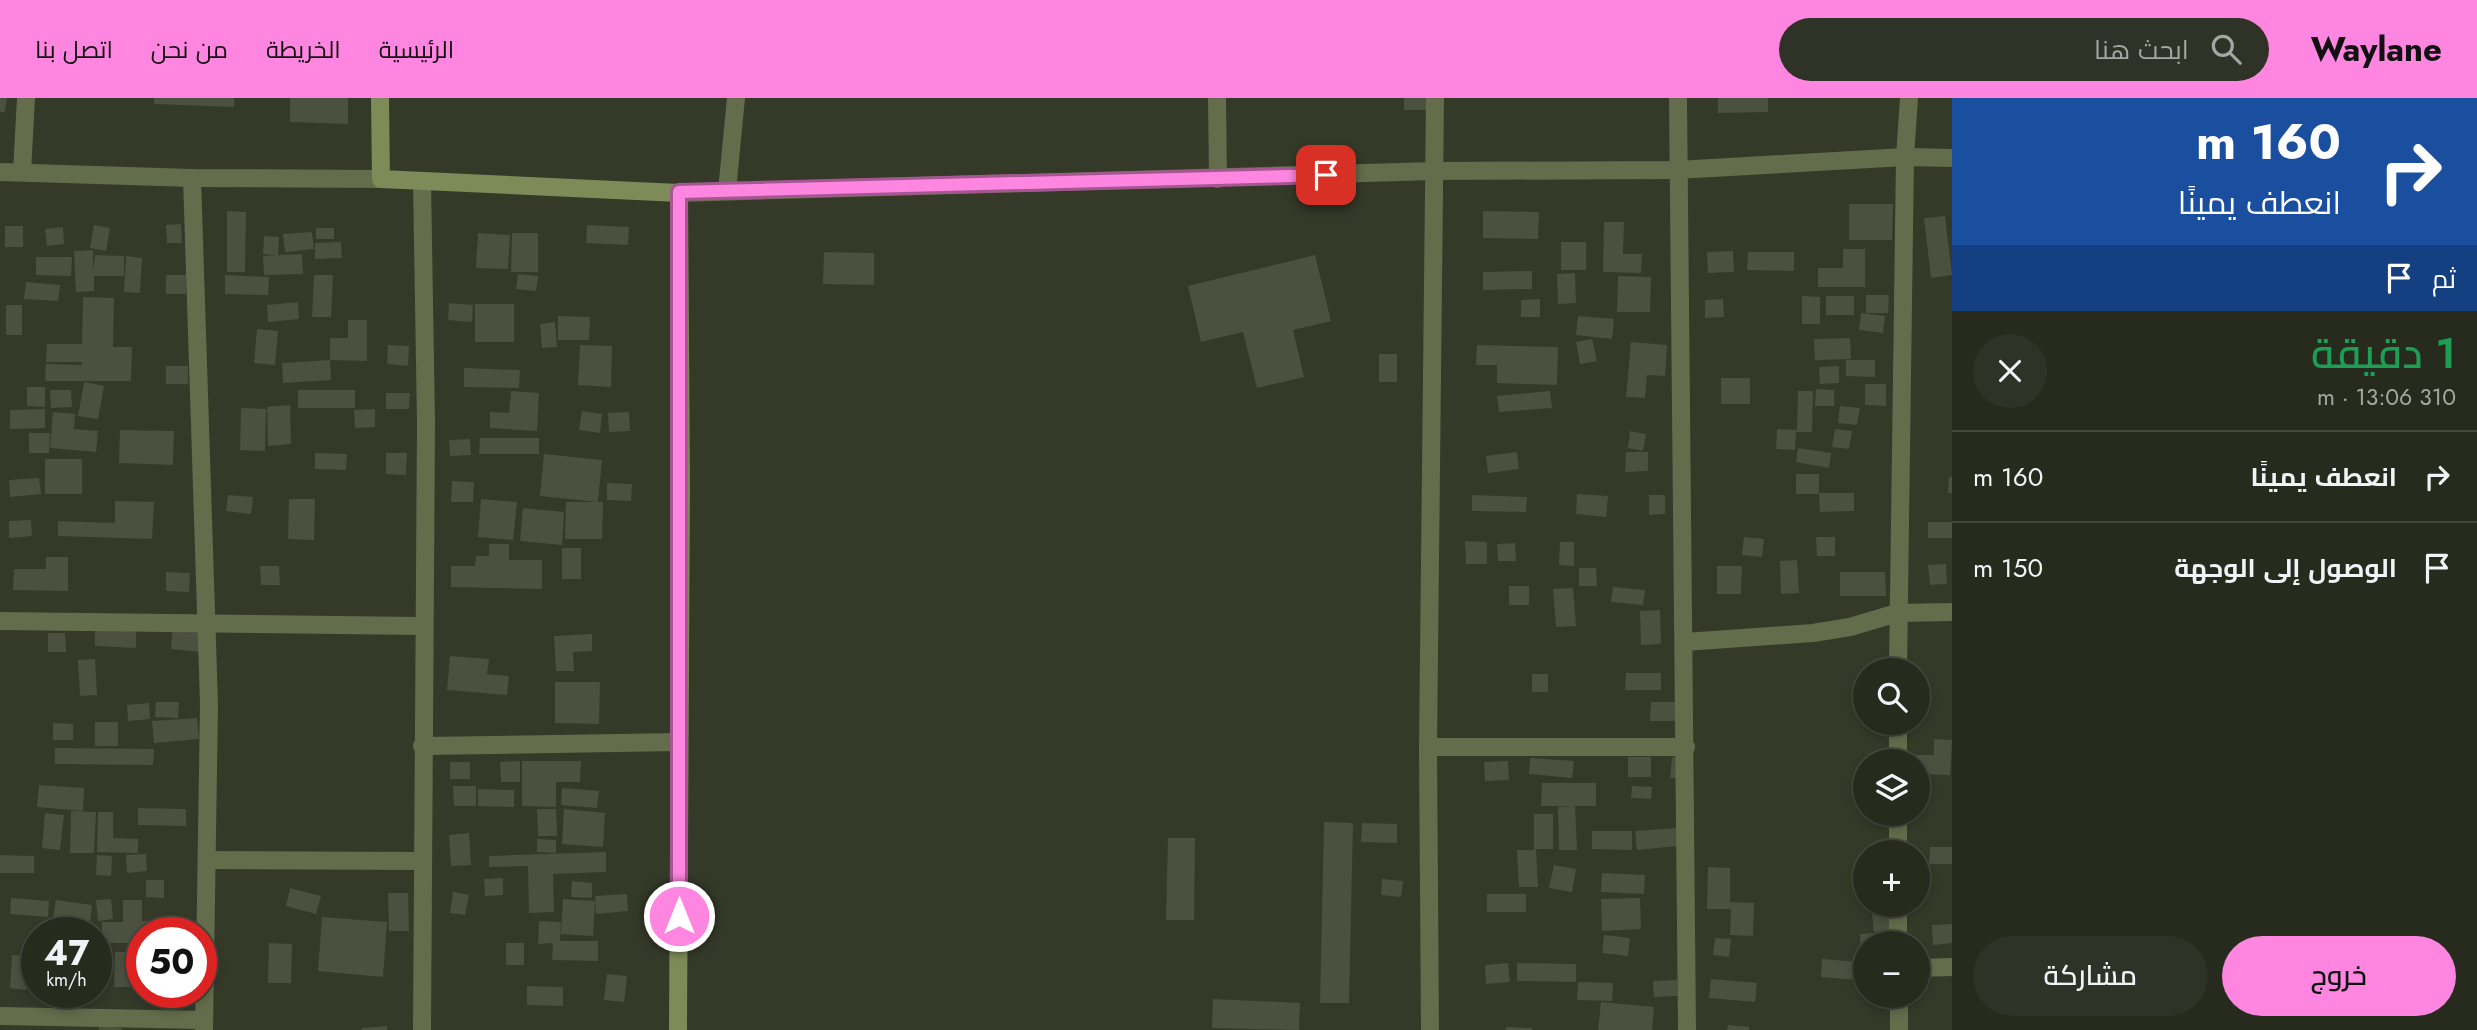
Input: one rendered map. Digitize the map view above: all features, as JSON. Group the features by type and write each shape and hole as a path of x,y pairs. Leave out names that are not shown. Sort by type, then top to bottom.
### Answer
{"main road":[{"path":"380,98 381,179 679,192 678,1030"}],"street":[{"path":"22,172 26,98"},
{"path":"727,191 736,98"},
{"path":"1217,98 1218,179"},
{"path":"1430,1030 1428,747 1434,98"},
{"path":"1678,98 1687,1030"},
{"path":"1898,658 1905,157 1909,98"},
{"path":"679,192 1434,172 1678,170 1905,157 1952,158"},
{"path":"0,172 192,178 381,179"},
{"path":"0,1016 204,1025 209,704 192,178"},
{"path":"422,180 426,423 422,626 422,1030"},
{"path":"1685,642 1813,633 1850,627 1897,613 1952,612"},
{"path":"0,621 422,626"},
{"path":"422,746 679,742"},
{"path":"1428,747 1686,747"},
{"path":"208,860 423,861"},
{"path":"1930,968 1952,967"},
{"path":"1899,1008 1899,1030"}],"building":[{"path":"0,98 7,98 5,112 0,112"},
{"path":"154,98 234,98 234,107 154,104"},
{"path":"290,98 348,98 348,124 290,122"},
{"path":"1404,98 1431,98 1431,110 1404,110"},
{"path":"1718,98 1768,98 1768,112 1718,113"},
{"path":"1849,204 1893,204 1892,240 1849,240"},
{"path":"227,211 246,212 245,272 227,272"},
{"path":"1483,211 1539,212 1538,239 1483,238"},
{"path":"1945,216 1952,275 1931,278 1924,218"},
{"path":"1604,222 1624,222 1623,254 1642,254 1641,273 1603,272"},
{"path":"181,224 182,243 167,243 166,225"},
{"path":"94,225 110,228 106,251 90,248"},
{"path":"587,225 629,227 628,245 586,243"},
{"path":"5,226 23,226 23,247 5,247"},
{"path":"63,227 64,244 47,246 45,229"},
{"path":"316,228 334,228 334,239 316,239"},
{"path":"312,232 314,249 285,252 283,234"},
{"path":"478,233 510,235 508,269 476,268"},
{"path":"512,233 538,233 538,272 511,272"},
{"path":"264,236 279,237 278,255 302,254 303,274 264,275 263,256 275,255 263,254"},
{"path":"341,242 342,258 315,259 315,243"},
{"path":"1561,242 1586,242 1586,270 1561,270"},
{"path":"1843,249 1865,249 1865,287 1818,287 1818,268 1843,268"},
{"path":"93,250 93,271 95,255 124,256 124,276 94,276 94,291 76,292 74,251"},
{"path":"1733,251 1734,272 1708,273 1707,252"},
{"path":"824,252 874,253 874,285 823,284"},
{"path":"1748,252 1794,252 1794,271 1747,270"},
{"path":"1315,255 1331,321 1293,330 1304,377 1257,388 1243,332 1201,342 1188,286"},
{"path":"126,256 142,258 140,293 124,292"},
{"path":"36,257 72,257 71,276 36,275"},
{"path":"1532,271 1532,289 1483,290 1483,272"},
{"path":"1575,273 1576,303 1558,304 1557,274"},
{"path":"518,274 538,276 536,291 516,289"},
{"path":"166,275 186,275 186,294 166,294"},
{"path":"225,275 269,277 268,295 225,294"},
{"path":"314,275 333,275 331,317 312,317"},
{"path":"1618,276 1651,277 1650,312 1617,312"},
{"path":"26,282 60,285 58,301 24,299"},
{"path":"1866,295 1889,295 1888,313 1866,313"},
{"path":"1802,296 1820,297 1820,324 1802,324"},
{"path":"1826,296 1854,296 1854,315 1826,315"},
{"path":"83,297 114,298 113,347 132,347 131,381 45,381 46,364 82,365 82,362 46,362 47,344 82,344"},
{"path":"1540,299 1540,317 1521,317 1521,300"},
{"path":"1723,299 1724,317 1705,318 1705,300"},
{"path":"298,302 299,319 268,322 267,305"},
{"path":"449,303 473,305 472,322 448,320"},
{"path":"475,304 514,304 514,342 475,342"},
{"path":"6,305 22,305 22,335 6,335"},
{"path":"1861,313 1885,316 1883,333 1859,330"},
{"path":"558,316 590,317 589,340 558,340"},
{"path":"1578,316 1614,319 1612,339 1576,335"},
{"path":"348,320 367,320 367,361 330,360 330,338 348,338"},
{"path":"555,322 557,347 542,348 540,324"},
{"path":"257,329 278,331 275,365 254,363"},
{"path":"1850,338 1851,359 1815,360 1814,339"},
{"path":"1592,339 1597,361 1580,364 1576,342"},
{"path":"1631,342 1667,345 1665,376 1647,375 1645,398 1626,397"},
{"path":"388,345 409,346 408,366 387,364"},
{"path":"580,345 612,346 611,387 578,385"},
{"path":"1477,345 1558,347 1557,385 1497,383 1497,365 1476,365"},
{"path":"1379,354 1397,354 1397,382 1379,382"},
{"path":"330,360 331,380 283,383 282,363"},
{"path":"1846,360 1875,360 1875,377 1846,376"},
{"path":"166,366 188,366 188,384 166,384"},
{"path":"1839,366 1839,383 1820,384 1819,367"},
{"path":"464,368 520,370 519,388 464,387"},
{"path":"1721,378 1750,378 1750,404 1721,404"},
{"path":"84,382 104,386 98,419 78,416"},
{"path":"1865,384 1886,384 1886,406 1865,405"},
{"path":"27,387 45,387 45,407 27,406"},
{"path":"1816,389 1834,390 1834,406 1815,406"},
{"path":"50,390 71,390 72,407 51,408"},
{"path":"298,390 355,390 355,408 298,408"},
{"path":"511,391 539,393 537,431 490,428 490,412 509,413"},
{"path":"1550,391 1552,408 1499,412 1497,396"},
{"path":"1798,391 1813,391 1812,432 1796,432 1795,450 1776,449 1777,429 1797,430"},
{"path":"386,393 410,393 409,409 386,409"},
{"path":"290,405 291,444 268,446 267,407"},
{"path":"1840,406 1860,408 1857,425 1838,423"},
{"path":"241,408 266,409 265,451 240,450"},
{"path":"45,409 45,428 10,429 10,410"},
{"path":"375,409 375,427 355,428 354,410"},
{"path":"582,411 602,414 600,433 579,430"},
{"path":"53,412 75,414 74,429 98,431 96,452 50,448"},
{"path":"629,412 630,431 609,432 608,413"},
{"path":"1835,429 1852,431 1849,449 1832,447"},
{"path":"120,430 174,431 173,465 119,463"},
{"path":"1630,431 1646,434 1643,451 1628,448"},
{"path":"29,433 50,433 49,453 29,453"},
{"path":"480,438 539,438 539,454 479,454"},
{"path":"470,439 471,455 450,456 449,440"},
{"path":"1798,448 1831,453 1829,468 1796,462"},
{"path":"1517,452 1519,469 1488,473 1486,456"},
{"path":"1626,452 1648,452 1648,471 1625,472"},
{"path":"315,453 347,454 346,470 315,469"},
{"path":"386,453 407,453 406,475 386,474"},
{"path":"544,454 602,460 598,502 540,496"},
{"path":"45,459 82,459 82,494 45,494"},
{"path":"1796,474 1819,474 1819,494 1796,494"},
{"path":"1949,477 1952,477 1952,493 1948,493"},
{"path":"39,478 41,494 10,497 9,480"},
{"path":"452,481 474,482 473,502 451,502"},
{"path":"607,483 632,484 631,501 607,500"},
{"path":"1819,493 1854,493 1854,511 1820,512"},
{"path":"1577,494 1608,496 1606,517 1576,514"},
{"path":"228,495 253,497 251,514 226,511"},
{"path":"1472,495 1527,497 1526,512 1472,511"},
{"path":"1649,495 1665,495 1665,514 1649,515"},
{"path":"289,499 315,499 314,540 288,539"},
{"path":"481,499 517,502 513,540 478,537"},
{"path":"115,501 154,502 152,539 58,536 58,521 115,523"},
{"path":"566,502 603,502 602,539 565,539"},
{"path":"523,508 564,512 562,545 520,541"},
{"path":"31,520 32,536 9,538 9,521"},
{"path":"1928,522 1952,522 1952,538 1928,538"},
{"path":"1744,537 1764,539 1762,557 1742,555"},
{"path":"1816,537 1835,537 1835,556 1817,556"},
{"path":"1465,541 1487,542 1487,564 1466,564"},
{"path":"1560,542 1574,542 1574,566 1559,565"},
{"path":"1515,543 1516,561 1498,561 1497,544"},
{"path":"489,544 509,544 509,560 542,560 542,589 451,587 451,566 475,566 476,556 489,556"},
{"path":"562,548 581,548 581,579 562,579"},
{"path":"46,557 68,557 68,591 13,590 14,569 46,569"},
{"path":"1797,560 1799,593 1781,594 1780,561"},
{"path":"1946,564 1947,584 1930,585 1928,565"},
{"path":"260,566 279,566 280,585 261,585"},
{"path":"1717,566 1742,566 1741,594 1717,594"},
{"path":"1579,568 1596,568 1597,586 1579,586"},
{"path":"166,572 190,573 189,592 166,591"},
{"path":"1840,572 1885,572 1886,596 1840,596"},
{"path":"1509,586 1529,586 1529,605 1509,605"},
{"path":"1613,587 1645,590 1643,605 1611,602"},
{"path":"1573,588 1576,626 1556,627 1553,589"},
{"path":"1660,610 1661,644 1641,645 1640,611"},
{"path":"173,622 203,625 201,652 171,649"},
{"path":"95,630 136,631 136,648 95,646"},
{"path":"48,633 65,633 66,652 48,652"},
{"path":"592,634 592,651 573,652 574,671 556,671 554,636"},
{"path":"450,656 489,659 487,674 509,676 507,695 447,690"},
{"path":"95,659 97,695 80,696 78,660"},
{"path":"1626,673 1661,673 1661,690 1625,690"},
{"path":"1532,674 1548,674 1548,692 1532,692"},
{"path":"555,682 600,682 599,724 555,723"},
{"path":"156,702 179,702 178,718 155,717"},
{"path":"1651,702 1683,702 1683,721 1650,721"},
{"path":"149,703 150,719 128,721 127,705"},
{"path":"197,718 199,739 154,743 152,721"},
{"path":"95,722 118,722 118,746 95,746"},
{"path":"53,723 73,724 73,740 53,740"},
{"path":"1934,739 1952,740 1950,775 1930,774 1930,755 1934,755"},
{"path":"55,748 154,749 153,765 55,764"},
{"path":"1628,757 1651,757 1651,777 1628,777"},
{"path":"1672,757 1692,759 1690,779 1670,778"},
{"path":"1530,758 1574,761 1572,778 1529,774"},
{"path":"520,761 520,782 501,782 500,762"},
{"path":"522,761 581,761 580,782 556,782 556,807 522,806"},
{"path":"1508,761 1509,780 1485,781 1484,762"},
{"path":"450,762 470,762 470,779 450,779"},
{"path":"1542,783 1596,783 1596,806 1541,806"},
{"path":"39,785 84,788 83,811 37,807"},
{"path":"453,786 476,786 476,806 454,806"},
{"path":"1632,786 1652,787 1651,799 1631,798"},
{"path":"562,788 599,791 597,808 561,805"},
{"path":"478,789 514,790 514,807 478,806"},
{"path":"1575,806 1577,850 1559,850 1558,807"},
{"path":"138,808 186,809 186,826 138,825"},
{"path":"537,809 556,809 557,836 538,836"},
{"path":"564,809 605,813 603,847 562,844"},
{"path":"71,811 96,812 94,853 70,853"},
{"path":"98,812 113,812 113,838 138,839 138,853 97,852"},
{"path":"45,813 64,815 60,850 42,848"},
{"path":"1534,814 1553,814 1553,849 1536,849 1538,887 1519,887 1517,850 1534,850"},
{"path":"1324,822 1353,823 1349,1003 1320,1003"},
{"path":"1362,823 1397,824 1397,843 1361,842"},
{"path":"1677,828 1678,846 1637,850 1635,831"},
{"path":"1592,831 1632,831 1632,850 1592,849"},
{"path":"469,833 471,865 451,866 449,835"},
{"path":"1168,838 1195,838 1194,920 1166,920"},
{"path":"537,839 556,840 556,853 537,852"},
{"path":"1930,847 1952,847 1952,864 1930,864"},
{"path":"606,852 606,872 553,874 554,912 529,913 528,866 489,867 489,856"},
{"path":"146,854 147,871 127,873 126,855"},
{"path":"0,855 34,856 34,873 0,873"},
{"path":"97,855 112,856 111,876 96,875"},
{"path":"1554,865 1576,869 1572,892 1549,888"},
{"path":"1708,867 1730,868 1730,902 1754,903 1753,936 1730,935 1731,909 1707,909"},
{"path":"1602,873 1645,875 1644,894 1601,892"},
{"path":"503,878 503,895 485,896 484,879"},
{"path":"1382,879 1403,881 1401,897 1381,895"},
{"path":"146,880 164,880 164,898 146,897"},
{"path":"572,881 592,883 592,898 571,897"},
{"path":"290,888 321,896 316,914 286,906"},
{"path":"453,892 469,895 465,915 450,913"},
{"path":"388,893 408,893 409,931 389,931"},
{"path":"627,894 628,911 596,914 595,896"},
{"path":"1487,894 1526,894 1526,912 1487,912"},
{"path":"11,898 49,901 48,917 10,914"},
{"path":"1640,898 1641,929 1602,931 1601,899"},
{"path":"111,899 113,919 98,917 96,900"},
{"path":"563,899 595,901 593,936 561,934"},
{"path":"56,900 92,905 91,917 53,917"},
{"path":"123,900 142,900 142,917 126,917 126,943 112,943 112,922 123,922"},
{"path":"322,917 387,922 383,977 318,971"},
{"path":"1872,917 1892,917 1893,929 1874,931"},
{"path":"539,921 561,922 560,941 598,941 598,961 552,960 553,943 538,944"},
{"path":"1952,924 1952,943 1933,945 1932,925"},
{"path":"1604,935 1630,938 1628,956 1602,953"},
{"path":"1715,938 1731,939 1729,957 1713,955"},
{"path":"269,943 292,944 291,983 268,983"},
{"path":"506,943 524,943 524,965 506,965"},
{"path":"115,952 126,952 126,987 114,987"},
{"path":"12,955 21,956 21,989 10,988"},
{"path":"1822,959 1853,962 1853,980 1821,977"},
{"path":"1508,963 1510,982 1486,984 1485,965"},
{"path":"1517,963 1576,964 1576,982 1517,981"},
{"path":"607,974 627,976 624,1002 604,1000"},
{"path":"1711,979 1757,983 1755,1002 1709,998"},
{"path":"1677,980 1678,996 1654,997 1653,981"},
{"path":"1578,982 1613,983 1612,1001 1577,1000"},
{"path":"527,986 563,987 563,1006 527,1005"},
{"path":"1213,999 1300,1003 1299,1030 1212,1028"},
{"path":"1601,1002 1654,1007 1652,1030 1598,1030"},
{"path":"1728,1025 1749,1027 1749,1030 1727,1030"},
{"path":"99,1026 122,1028 99,1030"},
{"path":"387,1026 387,1030 362,1030 362,1028"},
{"path":"1506,1027 1532,1028 1532,1030 1506,1030"}],"route":[{"path":"679,916 679,192 1326,175"}]}
